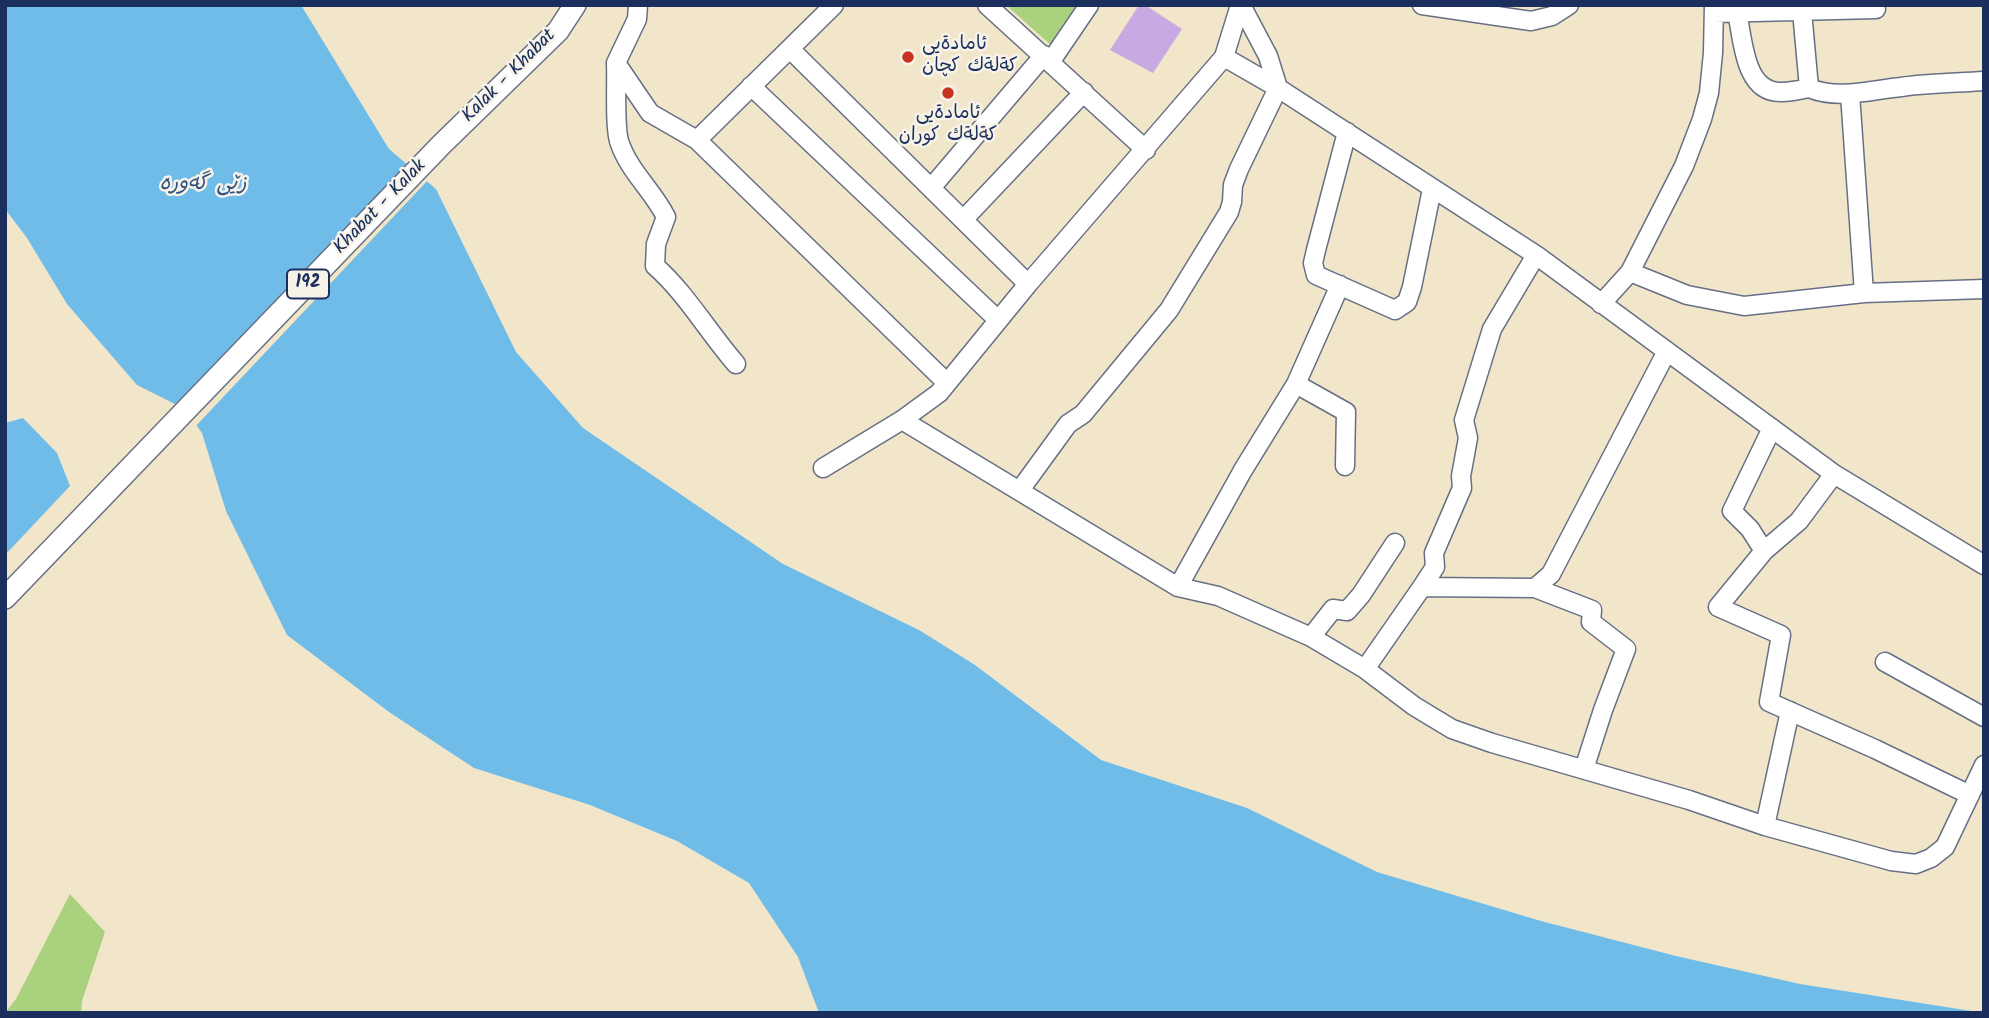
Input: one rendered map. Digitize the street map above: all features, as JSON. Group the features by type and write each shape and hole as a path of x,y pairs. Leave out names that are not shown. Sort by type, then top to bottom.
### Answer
{"main road":[{"name":"Kalak - Khabat","path":"441,145 558,31 577,5"},
{"name":"Khabat - Kalak","path":"5,597 441,145"}],"street":[{"path":"638,5 637,19 616,64 619,143 634,173 655,196 666,217 656,244 655,266 667,277 736,363"},
{"path":"697,140 834,5"},
{"path":"987,5 1146,150"},
{"path":"931,188 1047,58 1089,5"},
{"path":"823,468 902,421 939,393 1028,284 1224,57 1241,5"},
{"path":"1020,490 1068,424 1083,414 1169,310 1229,212 1233,185 1239,169 1278,88 1269,56 1241,5"},
{"path":"1422,5 1531,21 1552,16 1569,5"},
{"path":"1601,304 1630,272 1684,166 1709,93 1714,9 1737,12 1876,9"},
{"path":"1801,11 1809,89"},
{"path":"1737,12 1748,66 1759,85 1779,93 1809,89 1850,94 1903,86 1984,80"},
{"path":"790,49 1028,284"},
{"path":"1224,57 1278,88 1536,255 1834,474 1984,565"},
{"path":"616,64 650,113 697,140 947,383"},
{"path":"751,86 998,320"},
{"path":"963,220 1084,92"},
{"path":"1850,94 1864,293"},
{"path":"1347,132 1313,263 1316,275 1395,310 1407,302 1432,188"},
{"path":"1364,669 1435,567 1434,554 1462,488 1461,476 1468,438 1464,420 1492,329 1536,255"},
{"path":"1630,272 1687,295 1744,306 1864,293 1984,289"},
{"path":"1178,587 1243,470 1296,384 1340,285"},
{"path":"1535,588 1551,574 1667,351"},
{"path":"1296,384 1346,412 1345,466"},
{"path":"902,421 1178,587 1218,596 1311,638 1364,669 1414,706 1452,729 1492,743 1689,800 1765,826 1891,861 1916,864 1931,858 1945,847 1984,765"},
{"path":"1764,551 1750,529 1732,511 1772,429"},
{"path":"1834,474 1799,521 1764,551 1718,607 1781,635 1769,702 1970,795"},
{"path":"1311,638 1333,609 1347,611 1362,596 1395,543"},
{"path":"1422,587 1535,588 1592,610 1591,622 1626,649 1584,769"},
{"path":"1885,662 1984,717"},
{"path":"1765,826 1790,711"}],"green space":[{"path":"1006,5 1079,5 1052,46"},
{"path":"70,894 105,932 82,1001 81,1013 5,1013 16,999"}],"water":[{"name":"زێی گەورە","path":"5,5 301,5 389,149 436,189 516,352 583,428 783,564 919,630 975,665 1101,760 1247,808 1377,872 1541,921 1676,956 1800,984 1984,1013 819,1013 798,957 749,883 677,841 590,805 474,768 389,712 287,635 226,511 202,433 185,409 137,385 67,304 27,238 5,209"},
{"path":"23,418 57,453 70,486 5,555 5,423"}],"pier":[{"path":"418,169 429,179 194,428 184,413"}],"building":[{"path":"1139,5 1145,5 1182,29 1153,73 1110,50"}],"place":[{"name":"ئامادةيى كةلةك كچان","path":"908,57"},
{"name":"ئامادةيى كةلةك كوران","path":"948,93"}]}
